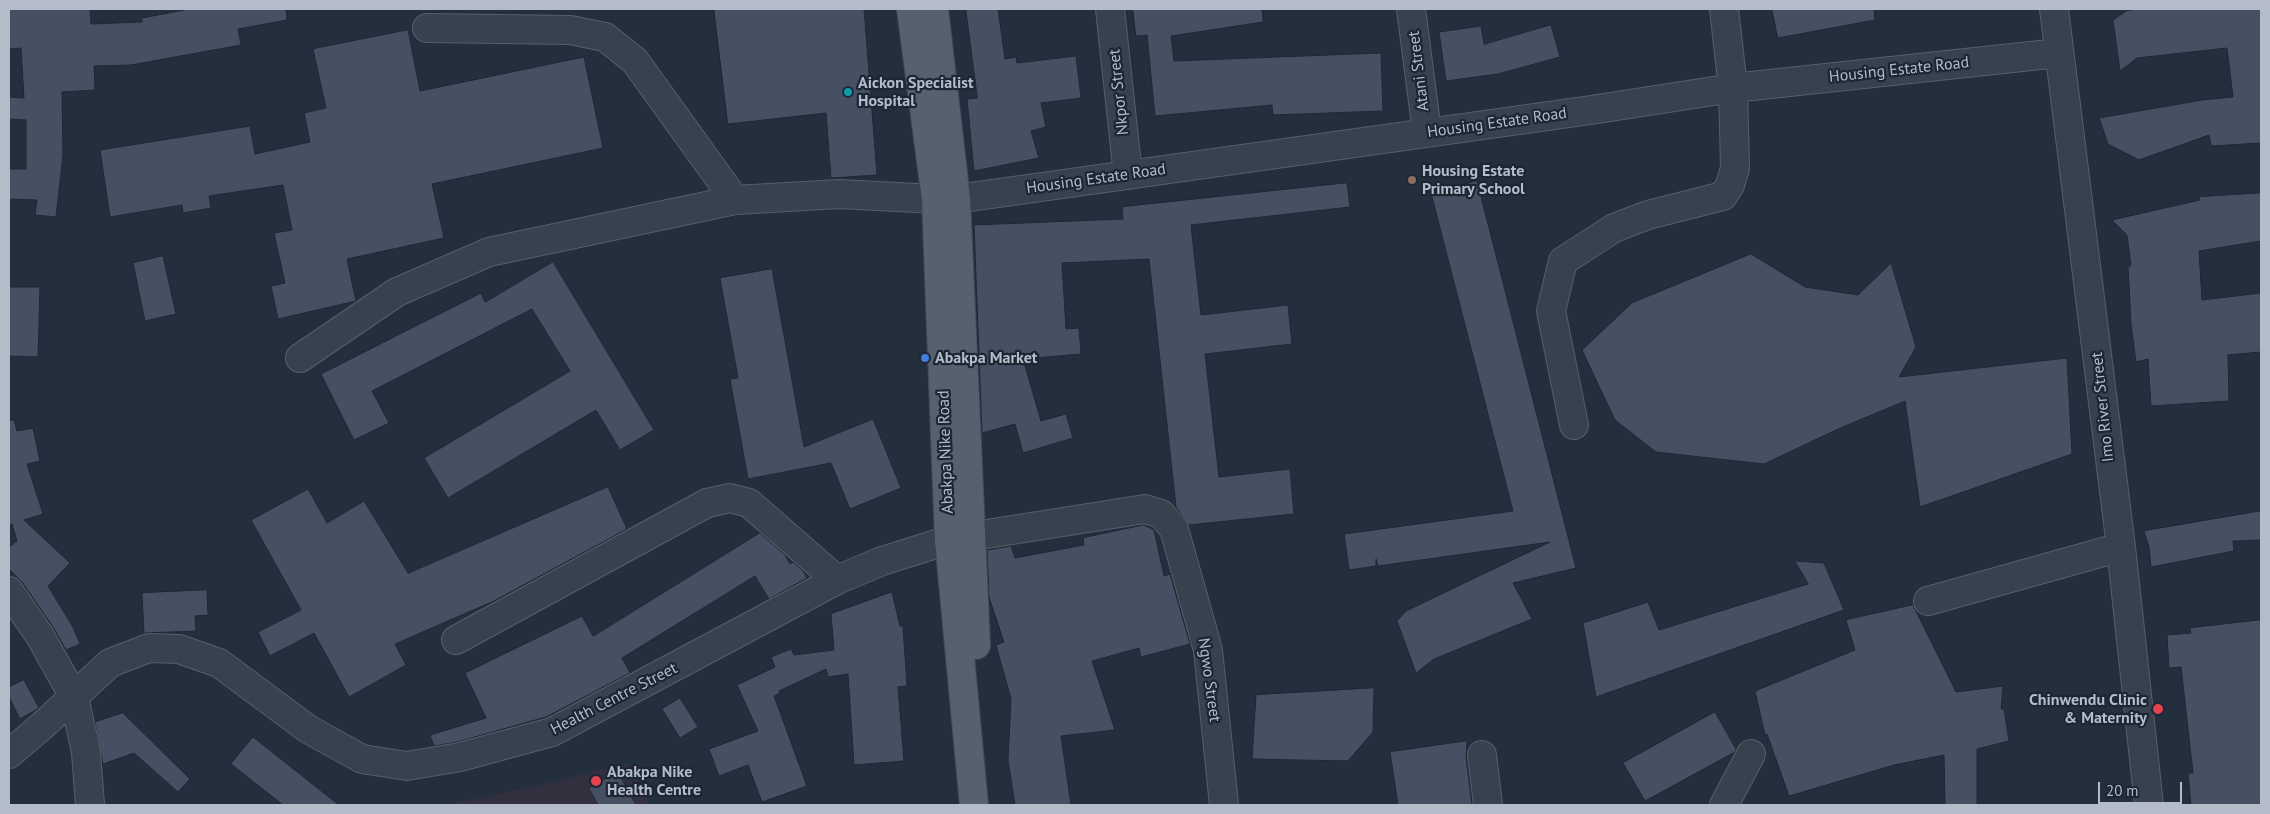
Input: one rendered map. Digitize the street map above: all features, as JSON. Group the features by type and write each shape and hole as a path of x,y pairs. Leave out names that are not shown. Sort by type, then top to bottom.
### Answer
{"main road":[{"name":"Abakpa Nike Road","path":"911,9 946,199"},
{"name":"Abakpa Nike Road","path":"934,9 946,199 960,538 974,805"},
{"name":"Abakpa Nike Road","path":"960,538 993,805"}],"street":[{"name":"Nkpor Street","path":"1110,9 1128,175"},
{"name":"Atani Street","path":"1412,9 1426,132"},
{"path":"1574,425 1551,311 1563,261 1614,228 1648,215 1723,196 1730,185 1735,168 1733,88 1724,9"},
{"name":"Imo River Street","path":"2054,9 2121,547 2149,805"},
{"path":"428,28 570,30 605,37 635,60 735,200"},
{"name":"Housing Estate Road","path":"300,358 396,292 489,252 735,200 838,194 946,199 1128,175 1733,88 2059,53"},
{"path":"456,640 708,503 730,498 749,503 837,580"},
{"name":"Health Centre Street","path":"74,697 110,663 149,648 179,650 220,663 308,729 354,755 362,759 407,766 460,757 552,732 837,580 882,561 960,538 1145,509 1161,514 1174,529"},
{"name":"Ngwo Street","path":"1174,529 1208,650 1224,805"},
{"path":"1928,600 2121,547"},
{"path":"9,591 40,636 74,697 86,752 90,805"},
{"path":"9,754 74,697"},
{"path":"1724,805 1751,754"},
{"path":"1482,755 1488,805"}],"shaded area":[{"name":"Abakpa Nike Health Centre","path":"628,763 651,805 447,805 540,785"}],"building":[{"path":"9,9 90,9 91,24 142,22 142,18 189,9 286,9 287,20 238,29 241,45 131,65 94,66 95,90 62,92 63,155 56,217 35,215 37,200 9,199 9,169 26,169 26,120 9,119 9,97 24,98 21,48 9,49"},
{"path":"714,9 864,9 877,175 831,178 826,113 728,124"},
{"path":"966,9 998,9 1005,59 1016,57 1017,63 1076,56 1081,98 1041,103 1046,127 1031,131 1039,158 974,171 967,99 977,98"},
{"path":"1133,9 1262,9 1263,22 1171,36 1174,61 1381,53 1383,111 1273,115 1272,105 1155,116 1147,35 1136,36"},
{"path":"1772,9 1874,9 1875,20 1778,38"},
{"path":"2136,9 2261,9 2261,143 2211,146 2209,135 2139,160 2108,144 2099,118 2202,100 2233,97 2227,48 2137,58 2120,71 2113,20 2126,11"},
{"path":"1551,25 1560,57 1498,74 1446,81 1439,32 1481,26 1484,44"},
{"path":"408,30 420,91 584,57 603,148 432,184 444,238 347,259 356,301 278,319 271,286 285,283 274,233 292,230 283,185 209,196 211,208 183,213 182,205 110,217 100,150 250,126 255,154 310,142 304,113 326,108 313,49"},
{"path":"1477,181 1576,568 1513,583 1532,619 1434,659 1416,673 1397,621 1406,611 1550,542 1378,566 1376,559 1376,566 1349,570 1344,534 1513,511 1431,193"},
{"path":"1347,183 1350,207 1191,225 1201,315 1288,305 1292,344 1205,354 1219,477 1290,469 1294,514 1189,525 1176,507 1149,259 1062,263 1066,329 1079,328 1081,354 1023,359 1041,421 1066,414 1073,438 1023,453 1015,424 982,433 974,225 1123,219 1122,207"},
{"path":"2261,193 2261,241 2199,251 2202,300 2261,293 2261,352 2228,355 2229,401 2151,406 2148,359 2136,362 2131,324 2128,266 2131,266 2127,235 2112,220 2200,200 2199,197"},
{"path":"1751,254 1805,287 1858,295 1891,263 1916,347 1899,377 2067,358 2072,454 1920,507 1905,401 1838,429 1764,464 1656,452 1615,420 1582,350 1632,303"},
{"path":"163,256 176,314 145,321 133,263"},
{"path":"553,262 654,430 620,450 596,410 448,498 424,458 570,371 532,309 372,391 389,423 354,440 321,374 481,293 485,302"},
{"path":"772,269 804,447 873,419 901,488 850,509 831,463 748,479 730,379 738,378 720,278"},
{"path":"10,287 40,287 38,357 9,356"},
{"path":"14,420 17,431 33,428 40,461 27,464 43,514 24,520 70,563 48,586 74,629 80,644 66,650 53,627 22,582 9,569 9,547 17,541 12,524 9,525 9,421"},
{"path":"608,487 627,529 494,601 395,644 406,665 349,697 314,633 270,656 258,632 301,610 251,520 308,489 327,523 364,501 408,573"},
{"path":"2261,511 2261,540 2233,541 2234,551 2151,567 2149,547 2144,531"},
{"path":"1144,525 1154,530 1164,576 1170,574 1190,644 1141,657 1139,648 1092,661 1115,730 1061,736 1071,805 1015,805 1008,760 1011,699 996,645 1004,642 989,597 987,550 1011,546 1015,558 1084,545 1083,538"},
{"path":"760,533 785,555 790,564 793,562 803,571 807,578 769,599 755,576 622,658 630,673 546,717 457,742 434,746 430,735 486,718 465,673 582,616 593,636"},
{"path":"1795,561 1824,563 1844,610 1596,697 1583,623 1648,602 1659,630 1808,584"},
{"path":"207,590 208,615 195,616 196,631 144,633 142,593"},
{"path":"892,592 900,626 903,626 907,686 898,687 904,761 854,765 848,674 828,677 826,669 779,691 780,693 774,696 807,786 762,802 748,765 719,776 709,749 758,731 737,685 775,667 771,657 791,649 794,655 834,650 831,614"},
{"path":"1913,605 1956,692 2003,686 2001,709 2004,709 2009,741 1977,749 1977,805 1945,805 1944,755 1894,765 1789,796 1767,734 1765,735 1755,691 1855,650 1846,620"},
{"path":"2261,620 2261,805 2191,805 2188,773 2193,773 2181,667 2169,668 2167,635 2191,633 2190,628"},
{"path":"24,680 39,708 20,719 9,697 9,687"},
{"path":"1374,688 1373,732 1348,761 1252,759 1256,695"},
{"path":"680,698 698,727 680,738 662,709"},
{"path":"1715,712 1736,749 1735,752 1645,801 1623,763"},
{"path":"123,713 190,779 178,792 134,753 103,764 95,722"},
{"path":"253,737 339,805 283,805 231,764"},
{"path":"1467,741 1466,757 1472,805 1398,805 1390,752"},
{"path":"618,772 636,805 598,805 589,788"}],"place":[{"name":"Aickon Specialist Hospital","path":"848,92"},
{"name":"Housing Estate Primary School","path":"1412,180"},
{"name":"Abakpa Market","path":"925,358"},
{"name":"Chinwendu Clinic & Maternity","path":"2158,709"},
{"name":"Abakpa Nike Health Centre","path":"596,781"}]}
